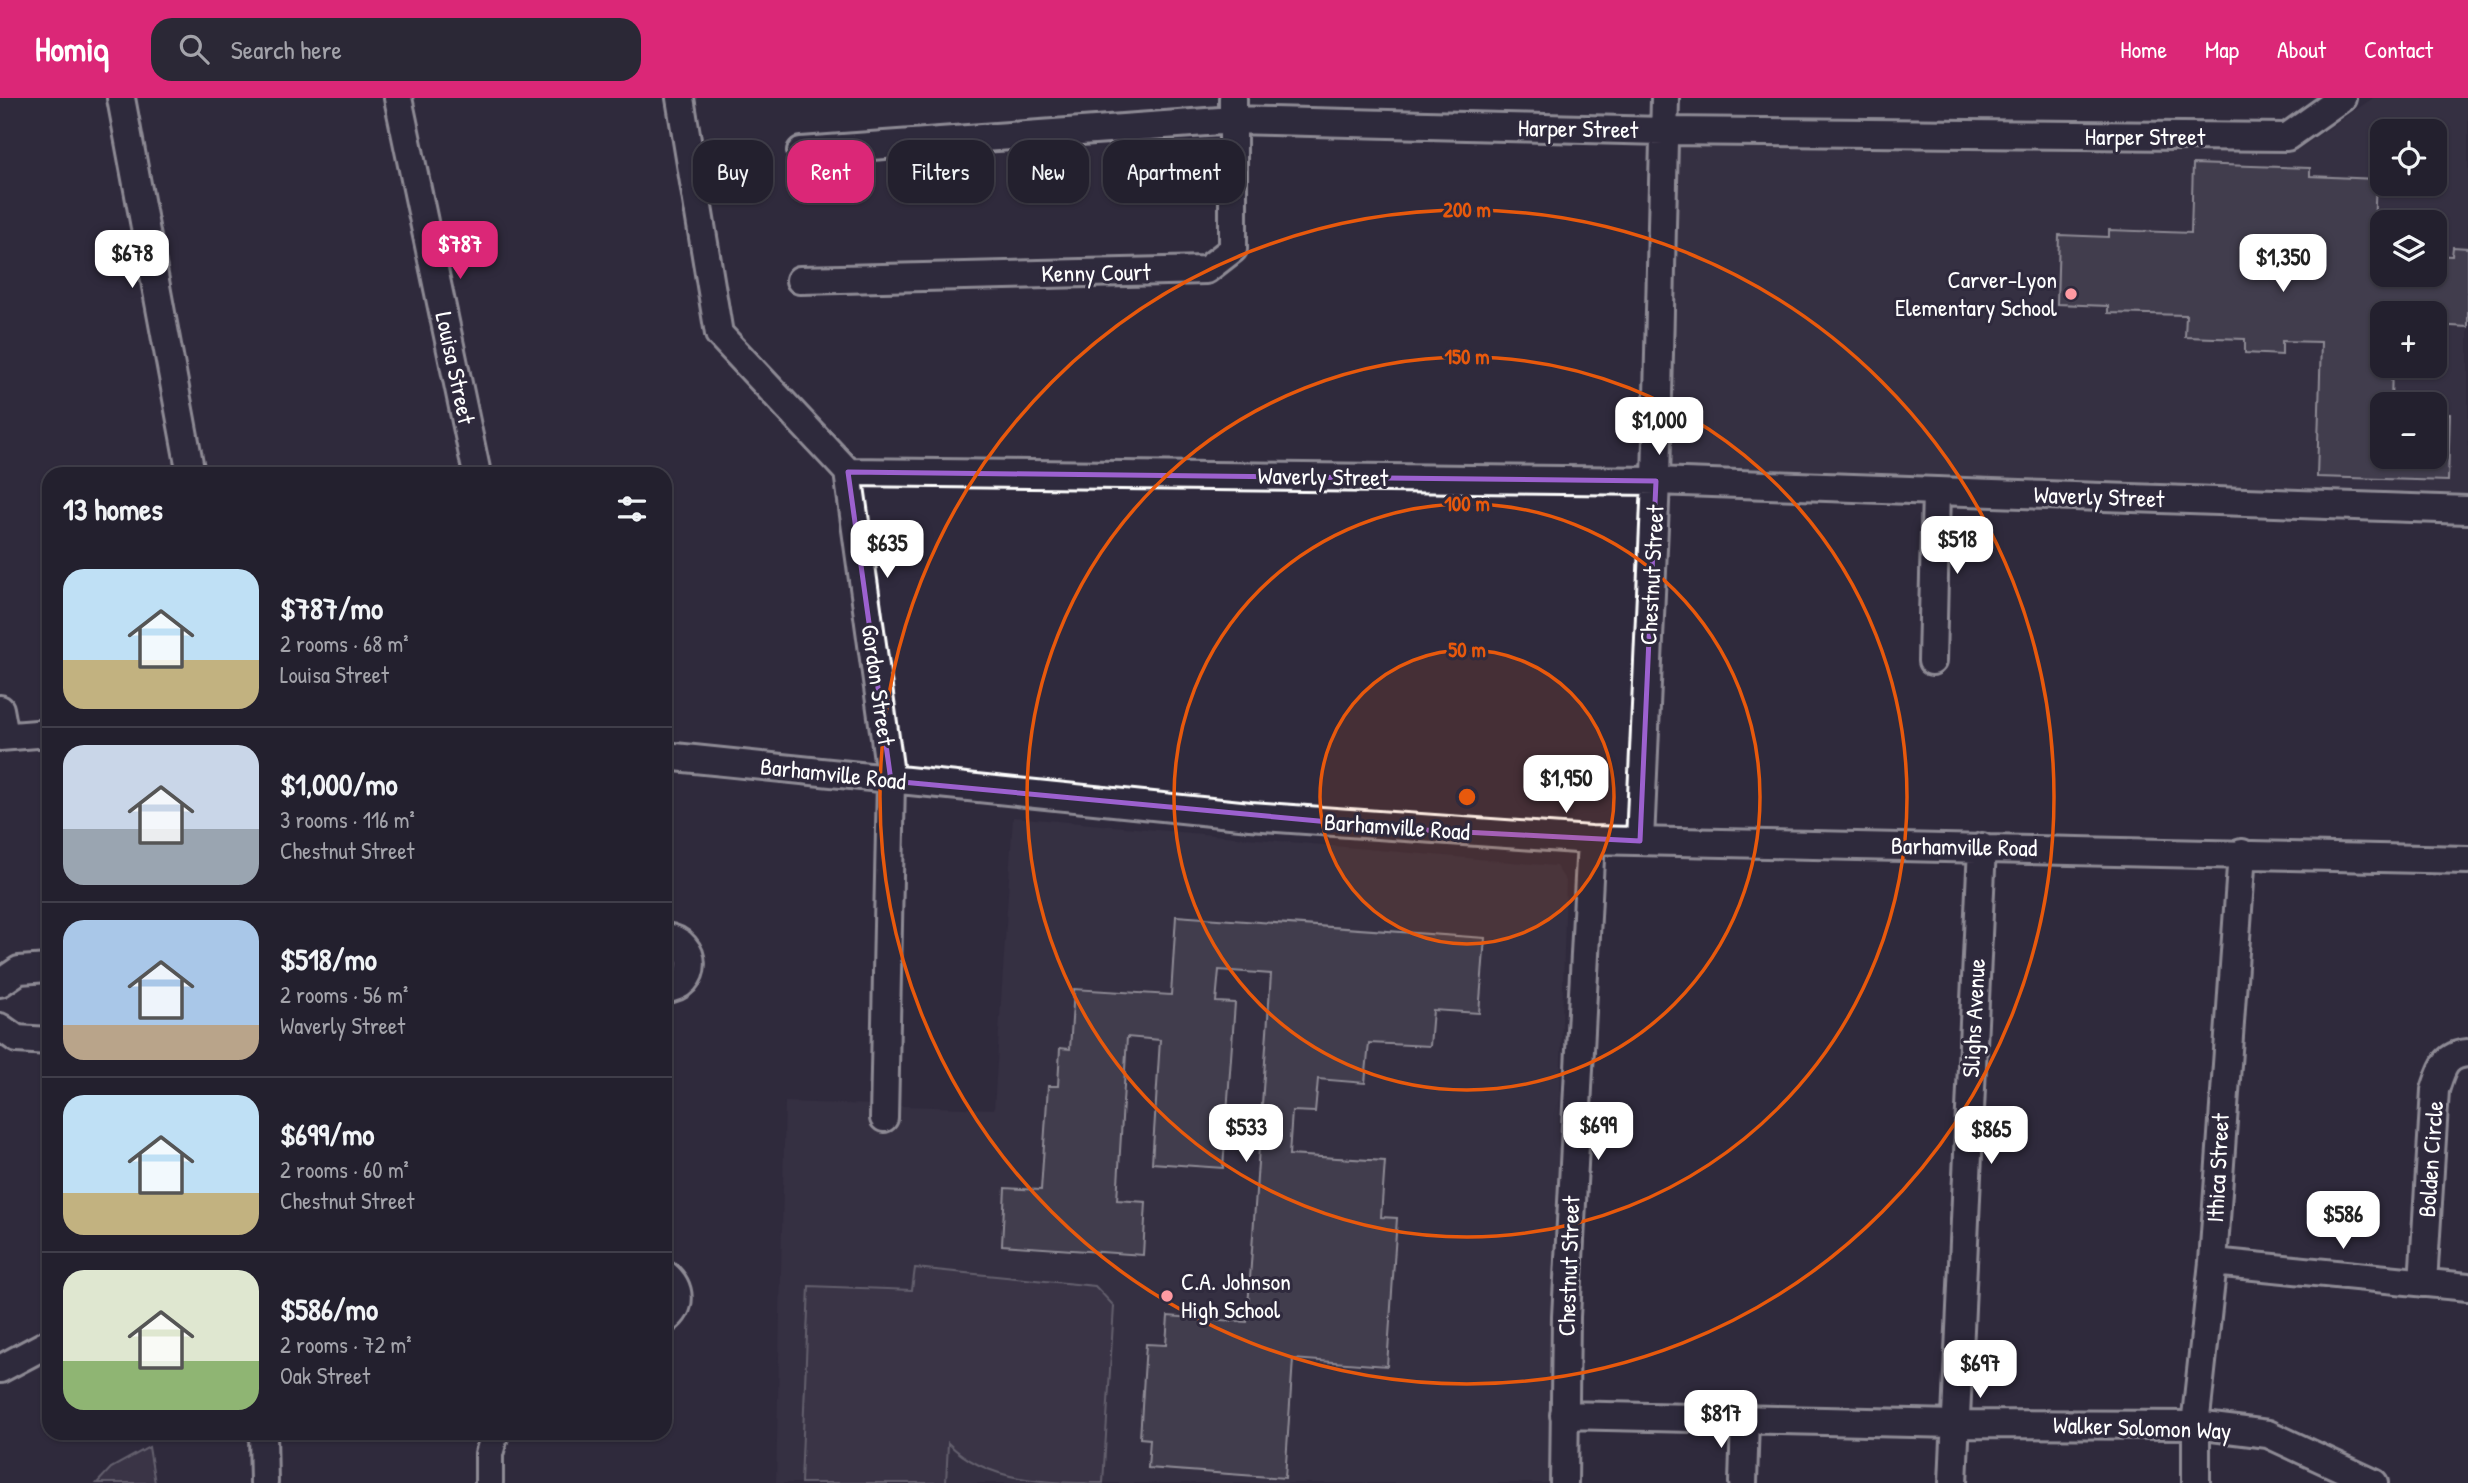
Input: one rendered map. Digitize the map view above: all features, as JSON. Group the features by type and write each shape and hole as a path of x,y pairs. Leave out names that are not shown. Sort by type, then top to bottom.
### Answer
{"street":[{"path":"121,98 190,467"},
{"name":"Louisa Street","path":"398,98 476,467"},
{"path":"680,98 719,334 849,472"},
{"name":"Chestnut Street","path":"1640,841 1656,481 1665,98"},
{"name":"Harper Street","path":"874,144 1233,109 1663,131 2287,137 2343,98"},
{"name":"Kenny Court","path":"800,280 1206,270 1233,249 1233,109"},
{"name":"Waverly Street","path":"849,472 1656,481 2468,510"},
{"name":"Gordon Street","path":"849,472 891,781 884,1118"},
{"path":"1931,661 1936,491"},
{"path":"0,709 2,736 42,733"},
{"name":"Barhamville Road","path":"672,757 891,781 1379,827 1591,840 2468,860"},
{"name":"Chestnut Street","path":"1564,1483 1566,1317 1591,840"},
{"name":"Slighs Avenue","path":"1953,1483 1982,847"},
{"name":"Ithica Street","path":"2196,1483 2196,1425 2213,1262 2242,853"},
{"path":"672,939 687,948 692,964 687,980 680,986 672,988"},
{"path":"0,983 19,970 42,968"},
{"path":"0,1027 17,1039 42,1041"},
{"name":"Bolden Circle","path":"2423,1283 2435,1090 2444,1062 2455,1054 2468,1054"},
{"path":"2213,1262 2468,1287"},
{"path":"672,1282 678,1295 672,1314"},
{"path":"0,1369 42,1347"},
{"name":"Walker Solomon Way","path":"1564,1415 1956,1424 2196,1425 2269,1434 2374,1483"},
{"path":"1743,1483 1745,1419"},
{"path":"263,1440 264,1483"},
{"path":"489,1483 489,1454 493,1440"}],"highlighted area":[{"path":"848,472 1656,481 1640,841 1405,829 891,781"}],"shaded area":[{"name":"Carver-Lyon Elementary School","path":"2373,98 2468,98 2468,498 1670,469 1676,144 2298,150"},
{"name":"C.A. Johnson High School","path":"1013,817 1556,866 1566,881 1549,1483 776,1483 785,1102 994,1109"},
{"path":"915,1268 1095,1286 1114,1306 1103,1483 1041,1481 1000,1473 981,1466 948,1443 946,1483 801,1483 809,1286 912,1290"},
{"path":"149,1447 155,1483 97,1483 111,1468"}],"building":[{"path":"2193,164 2310,168 2310,176 2370,179 2370,196 2375,196 2375,210 2370,210 2370,287 2447,287 2447,256 2452,256 2453,247 2468,248 2468,327 2447,326 2447,301 2370,301 2370,378 2392,378 2391,392 2370,392 2370,469 2447,469 2447,414 2450,414 2448,481 2317,477 2321,342 2282,341 2282,355 2245,353 2245,339 2185,337 2186,315 2108,313 2108,306 2057,304 2059,235 2109,237 2109,230 2191,233"},
{"path":"1176,916 1485,938 1479,1013 1433,1010 1430,1046 1369,1043 1365,1083 1318,1079 1315,1112 1292,1111 1289,1155 1385,1161 1381,1217 1397,1218 1387,1366 1293,1359 1285,1478 1148,1468 1150,1439 1140,1438 1146,1344 1166,1345 1168,1316 1247,1322 1271,974 1219,970 1216,1002 1235,1003 1223,1168 1152,1163 1160,1040 1127,1037 1117,1200 1146,1202 1143,1255 1002,1245 1005,1188 1041,1190 1048,1086 1058,1086 1060,1048 1070,1049 1074,989 1171,995"}],"place":[{"name":"Carver-Lyon Elementary School","path":"2071,294"},
{"name":"C.A. Johnson High School","path":"1167,1296"}]}
